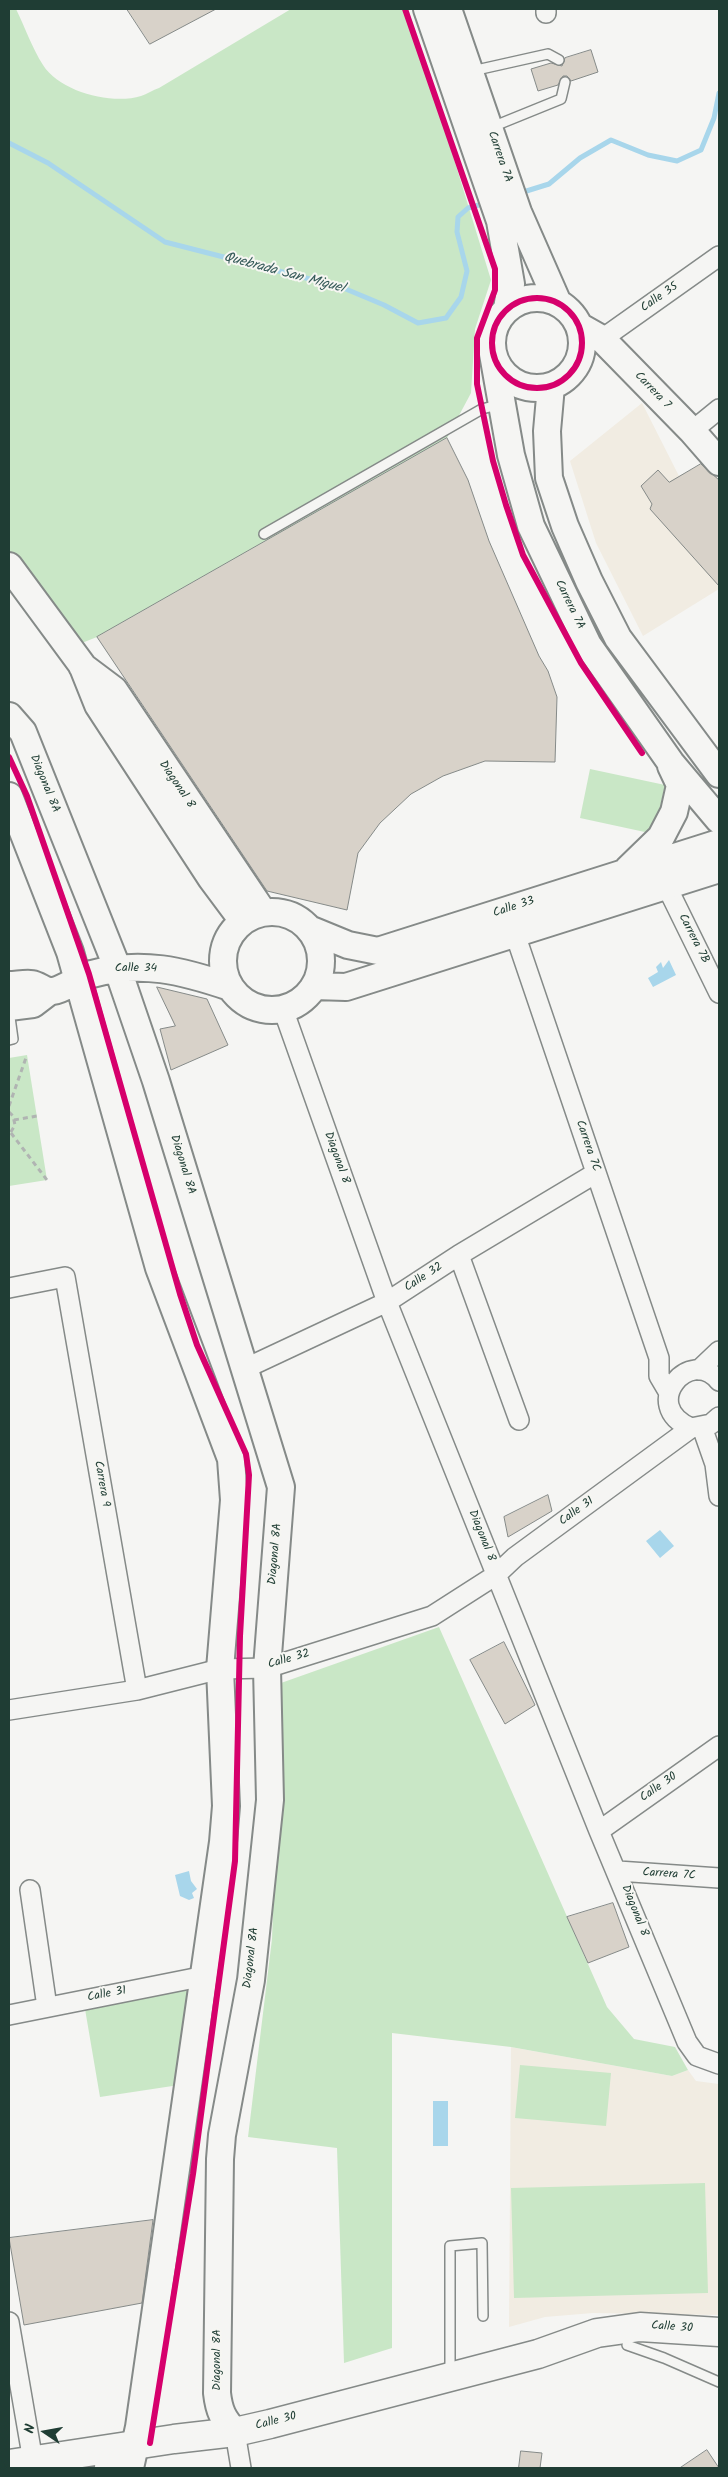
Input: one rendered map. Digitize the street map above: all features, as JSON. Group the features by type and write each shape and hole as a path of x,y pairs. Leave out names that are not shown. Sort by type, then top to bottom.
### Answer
{"main road":[{"name":"Calle 30","path":"21,2463 120,2458 235,2432 538,2354 597,2333 640,2327 719,2332"},
{"name":"Calle 30","path":"538,2354 626,2345 670,2346 719,2351"}],"street":[{"name":"Carrera 7A","path":"427,9 494,173 509,217 558,302"},
{"name":"Carrera 7A","path":"448,9 488,128 494,173"},
{"name":"Carrera 7A","path":"507,309 511,284 509,217"},
{"name":"Calle 35","path":"602,339 719,256"},
{"path":"537,297 558,302 567,308 580,326 582,350 579,362 562,381 551,386 531,388 510,379 499,367 493,354 492,344 496,325 507,309 521,301 537,297"},
{"name":"Carrera 7","path":"580,326 602,339 719,462"},
{"name":"Carrera 7A","path":"493,354 504,403 511,455 531,526 588,644 665,754 719,820"},
{"path":"551,386 547,432 549,478 565,526 589,581 618,638 719,774"},
{"path":"692,432 719,409"},
{"name":"Diagonal 8","path":"9,566 82,665 114,690 253,916"},
{"name":"Diagonal 8A","path":"9,716 23,732 117,968 156,1081 282,1487 267,1668 270,1800 250,1980 222,2135 220,2159 217,2393 218,2409 223,2419 235,2432"},
{"path":"622,874 662,837 674,812 680,786 665,754"},
{"path":"9,796 70,952 159,1268 231,1459 234,1500 220,1669 226,1806 206,1976 139,2427 120,2458"},
{"name":"Calle 33","path":"309,929 348,945 378,951 719,843"},
{"name":"Calle 33","path":"314,986 346,987 719,869"},
{"name":"Carrera 7B","path":"666,885 719,993"},
{"path":"277,911 291,915 309,929 319,947 321,961 319,975 314,986 303,999 283,1009 268,1010 253,1007 240,999 230,987 225,977 223,956 226,942 233,930 253,916 277,911"},
{"name":"Carrera 7C","path":"515,934 659,1358 659,1376 670,1403"},
{"path":"189,973 223,956"},
{"name":"Calle 34","path":"9,1008 33,1004 50,991 56,990 77,979 117,968 155,968 189,973 230,987"},
{"path":"9,985 32,984 50,991"},
{"name":"Diagonal 8","path":"283,1009 387,1302 599,1831 618,1871 687,2042 697,2056 719,2064"},
{"name":"Calle 32","path":"244,1369 387,1302 459,1255 596,1174"},
{"path":"459,1255 519,1420"},
{"name":"Carrera 9","path":"9,1288 65,1277 138,1690"},
{"path":"660,1451 670,1403 671,1386 719,1351"},
{"path":"659,1358 690,1372 708,1372 719,1381"},
{"path":"670,1403 682,1424 697,1428 715,1464"},
{"name":"Calle 31","path":"496,1575 515,1557 660,1451 697,1428 711,1424 719,1417"},
{"path":"719,1437 715,1464 719,1496"},
{"name":"Calle 32","path":"9,1710 138,1690 220,1669 267,1668 432,1616 496,1575"},
{"name":"Calle 30","path":"599,1831 719,1746"},
{"name":"Carrera 7C","path":"618,1871 719,1878"},
{"path":"30,1890 47,2007"},
{"name":"Calle 31","path":"9,2015 206,1976"},
{"path":"9,2322 21,2463"},
{"path":"235,2432 241,2468"}],"lane":[{"path":"469,71 548,54 559,60"},
{"path":"488,128 561,99 566,82"},
{"path":"264,534 482,409 504,403"},
{"path":"9,1008 12,1039 9,1040"},
{"path":"450,2377 450,2246 482,2243 483,2316"},
{"path":"626,2345 664,2358 719,2382"}],"path":[{"path":"9,1106 27,1055"},
{"path":"9,1112 14,1120 10,1134 46,1180"},
{"path":"14,1120 36,1116"}],"shaded area":[{"path":"642,403 679,476 706,462 719,480 719,589 643,636 596,543 570,461"},
{"path":"511,2047 672,2076 688,2070 696,2081 719,2084 719,2315 593,2313 545,2317 509,2327"}],"green space":[{"path":"9,9 16,9 39,58 51,74 61,82 87,94 116,99 141,96 159,88 291,9 408,9 491,280 475,329 471,393 447,438 97,637 64,650 9,572"},
{"path":"590,769 665,785 654,834 580,818"},
{"path":"27,1055 47,1180 9,1186 9,1058"},
{"path":"439,1627 607,2007 634,2039 675,2047 688,2070 672,2076 511,2047 392,2033 392,2348 344,2363 337,2148 248,2137 272,1939 281,1683"},
{"path":"188,1990 179,2085 100,2097 85,2009"},
{"path":"520,2065 611,2073 606,2126 515,2118"},
{"path":"705,2183 708,2293 514,2298 511,2188"}],"water":[{"path":"669,960 676,975 653,987 648,978 658,972 656,967 661,962 663,968"},
{"path":"660,1530 674,1546 660,1558 646,1541"},
{"path":"189,1871 191,1881 197,1889 192,1893 194,1898 189,1900 180,1896 175,1875"},
{"path":"433,2101 448,2101 448,2146 433,2146"}],"building":[{"path":"127,9 216,9 150,44"},
{"path":"591,50 598,72 571,81 567,76 563,76 558,85 538,91 531,69 551,63 562,66 565,58"},
{"path":"447,438 468,480 489,541 539,656 548,671 557,697 555,762 485,761 443,776 411,794 380,823 358,853 347,910 267,891 97,637"},
{"path":"701,464 719,480 719,586 650,509 652,504 641,486 658,470 669,482"},
{"path":"157,987 207,999 228,1045 171,1070 160,1029 175,1026"},
{"path":"548,1495 552,1511 508,1537 504,1517"},
{"path":"504,1642 535,1705 505,1724 470,1660"},
{"path":"613,1903 629,1947 588,1963 567,1917"},
{"path":"153,2220 142,2303 24,2325 9,2238"},
{"path":"707,2450 719,2468 680,2468"},
{"path":"521,2451 542,2453 540,2468 519,2468"}],"waterway":[{"name":"Quebrada San Miguel","path":"520,193 549,184 580,158 611,140 648,155 677,161 701,150 714,118 719,93"},
{"name":"Quebrada San Miguel","path":"9,143 48,163 165,242 341,287 384,305 418,323 446,318 461,297 467,271 457,232 458,217 468,208 486,203"}],"cycle path":[{"path":"405,9 495,269 495,290 477,338 477,384 493,461 506,505 523,555 581,663 642,753"},
{"path":"537,298 554,301 569,311 579,326 582,343 579,360 569,375 554,385 537,388 520,385 505,375 495,360 492,343 495,326 505,311 520,301 537,298"},
{"path":"9,757 27,796 89,974 180,1294 197,1345 246,1454 249,1475 240,1636 235,1861 193,2174 150,2443"}]}
